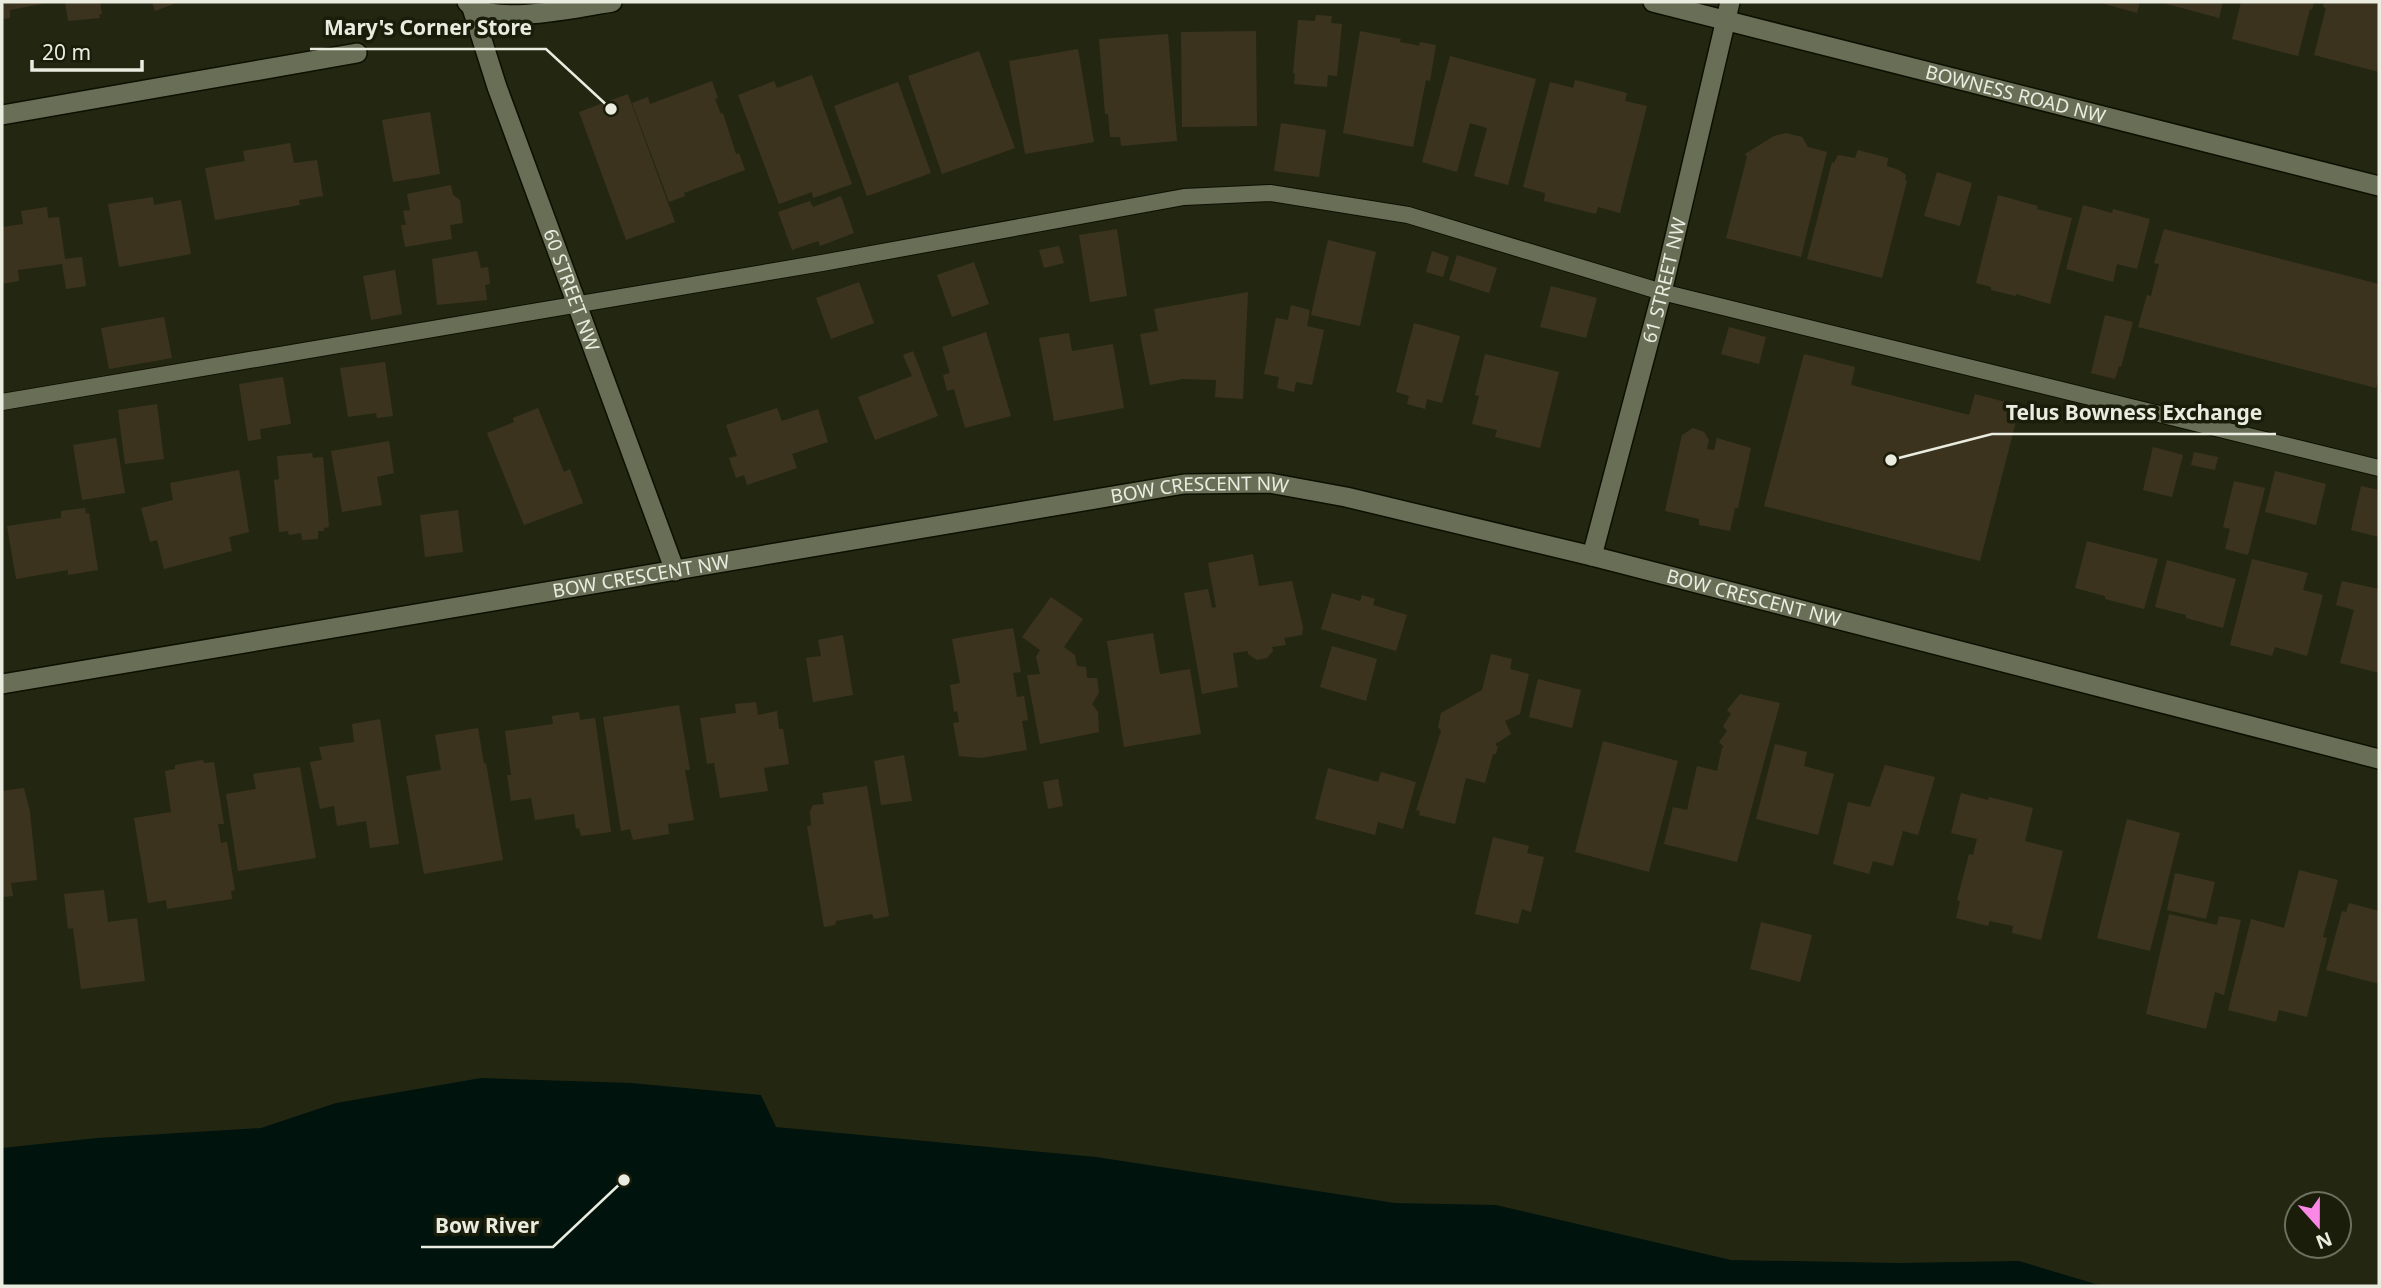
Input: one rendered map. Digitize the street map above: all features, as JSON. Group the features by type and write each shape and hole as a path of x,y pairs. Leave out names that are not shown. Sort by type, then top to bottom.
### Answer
{"street":[{"path":"469,5 508,16 612,2"},
{"name":"BOWNESS ROAD NW","path":"1653,2 1728,11 2379,186"},
{"name":"60 STREET NW","path":"469,5 675,571"},
{"name":"61 STREET NW","path":"1592,556 1661,292 1728,11"},
{"path":"2,115 356,53"},
{"name":"BOW CRESCENT NW","path":"2,684 1184,484 1270,483 1346,497 1592,556 2379,759"}],"lane":[{"path":"2,402 822,263 1184,197 1270,194 1408,215 1661,292 2379,468"}],"shaded area":[{"path":"481,1078 631,1083 761,1095 776,1127 1096,1157 1395,1203 1496,1205 1731,1260 1898,1263 2019,1261 2102,1286 2,1286 2,1148 97,1138 261,1128 336,1103"}],"building":[{"path":"2,2 47,3 10,10 10,18 2,19"},
{"path":"65,2 100,2 102,14 99,15 100,18 68,21"},
{"path":"152,2 179,2 155,11"},
{"path":"2098,2 2140,2 2137,13"},
{"path":"2160,2 2223,2 2219,18"},
{"path":"2241,2 2314,2 2298,56 2232,39"},
{"path":"2324,2 2379,2 2379,72 2314,55 2326,8 2323,7"},
{"path":"1316,15 1332,16 1331,23 1342,24 1337,76 1328,75 1327,87 1294,84 1298,20 1315,21"},
{"path":"1256,31 1257,126 1182,127 1181,32"},
{"path":"1360,31 1401,39 1400,42 1419,46 1420,42 1436,45 1413,147 1343,133"},
{"path":"1168,34 1177,141 1121,146 1120,137 1110,137 1108,114 1105,114 1099,39"},
{"path":"1078,49 1094,142 1025,154 1009,61"},
{"path":"979,51 1015,148 942,174 908,76"},
{"path":"1450,56 1536,79 1508,185 1474,176 1487,128 1470,123 1457,172 1422,162"},
{"path":"812,75 852,184 813,198 812,192 779,204 738,95 774,81 777,88"},
{"path":"1575,80 1627,93 1625,101 1647,106 1620,213 1598,207 1596,214 1544,201 1545,193 1523,187 1550,82 1573,88"},
{"path":"712,81 718,98 715,99 745,170 684,193 685,196 669,202 632,103 648,97 650,104"},
{"path":"898,82 931,173 867,196 834,106"},
{"path":"628,94 675,222 626,240 579,112"},
{"path":"430,112 440,174 393,182 382,120"},
{"path":"1281,123 1326,130 1319,177 1274,171"},
{"path":"1786,133 1802,137 1808,147 1827,152 1801,257 1726,238 1747,157 1745,154 1774,136"},
{"path":"290,143 294,163 317,160 323,196 299,200 300,205 215,220 205,168 245,161 243,151"},
{"path":"1858,150 1888,158 1887,166 1906,175 1907,181 1882,278 1807,259 1832,162 1834,163 1838,155 1855,158"},
{"path":"1937,172 1972,183 1960,226 1924,216"},
{"path":"451,185 453,195 460,200 463,223 450,225 452,239 405,247 401,225 406,225 403,211 410,210 407,194"},
{"path":"1998,195 2072,218 2050,304 1991,290 1991,287 1976,283"},
{"path":"841,196 854,233 820,246 818,241 792,250 778,212 810,201 813,207"},
{"path":"153,197 154,205 181,200 191,254 119,267 108,204"},
{"path":"2083,205 2112,213 2113,209 2150,219 2137,269 2117,264 2113,282 2066,269"},
{"path":"47,207 48,218 59,217 65,259 82,257 86,286 66,289 62,264 18,270 19,281 2,284 2,227 23,224 21,211"},
{"path":"1117,229 1127,296 1090,302 1079,235"},
{"path":"2164,229 2379,284 2379,377 2376,388 2138,327 2147,295 2151,296 2159,264 2154,263"},
{"path":"1328,240 1376,252 1360,326 1311,315"},
{"path":"1059,246 1064,263 1044,268 1039,250"},
{"path":"477,251 481,268 488,267 490,284 485,285 487,300 437,305 432,259"},
{"path":"1432,251 1449,257 1443,277 1426,272"},
{"path":"1457,255 1497,268 1489,293 1449,280"},
{"path":"974,262 989,304 952,317 937,275"},
{"path":"395,270 402,314 371,320 363,276"},
{"path":"859,282 874,323 831,339 816,298"},
{"path":"1551,286 1597,298 1586,338 1540,327"},
{"path":"1248,292 1243,399 1215,397 1216,380 1183,379 1150,385 1140,334 1158,331 1154,309"},
{"path":"1291,305 1310,310 1307,326 1324,330 1312,385 1296,382 1294,392 1277,388 1279,377 1264,374 1276,318 1288,320"},
{"path":"2105,315 2133,322 2121,367 2119,366 2115,379 2091,373"},
{"path":"164,317 172,358 109,369 101,328"},
{"path":"1414,323 1460,336 1442,403 1427,399 1425,409 1407,404 1409,396 1396,392"},
{"path":"1729,327 1766,337 1759,364 1721,354"},
{"path":"986,332 1011,416 965,428 954,389 947,391 943,375 950,373 942,347"},
{"path":"1069,333 1072,351 1113,344 1124,408 1054,421 1039,338"},
{"path":"913,351 938,416 875,440 858,397 912,376 903,355"},
{"path":"1485,354 1559,372 1540,448 1495,437 1497,430 1472,424 1479,396 1475,395"},
{"path":"1804,354 1855,367 1851,385 1969,415 1975,394 2020,406 1980,561 1764,506"},
{"path":"385,362 393,416 377,418 376,413 348,417 340,368"},
{"path":"283,377 291,424 260,429 261,439 248,441 239,384"},
{"path":"157,404 164,459 125,464 118,410"},
{"path":"538,408 564,472 570,469 583,503 524,525 487,433"},
{"path":"777,408 782,421 818,409 828,442 792,454 797,468 747,485 744,475 736,478 729,458 737,456 726,425"},
{"path":"1693,428 1704,432 1709,440 1707,449 1714,450 1717,438 1751,448 1738,508 1735,508 1730,531 1699,525 1699,519 1665,511 1682,435"},
{"path":"116,438 125,493 82,500 73,445"},
{"path":"389,441 394,473 377,477 382,505 342,512 331,451"},
{"path":"2153,447 2183,455 2172,497 2143,490"},
{"path":"2194,452 2218,457 2215,470 2191,465"},
{"path":"312,453 313,458 323,457 329,527 318,531 318,539 302,540 301,533 289,535 288,531 279,532 274,480 279,479 277,456"},
{"path":"239,470 249,532 229,537 232,551 164,569 157,540 150,542 141,508 173,500 170,483"},
{"path":"2275,471 2326,484 2316,525 2265,512"},
{"path":"2234,481 2265,488 2248,555 2225,549 2230,529 2223,527"},
{"path":"2361,486 2379,490 2379,537 2351,530"},
{"path":"85,508 86,514 89,513 98,570 68,575 68,570 16,579 7,526 61,518 61,511"},
{"path":"458,510 463,552 425,557 420,515"},
{"path":"2087,541 2158,559 2144,609 2075,588"},
{"path":"1253,554 1259,586 1292,581 1303,627 1302,635 1284,638 1286,645 1272,647 1273,651 1267,658 1257,660 1248,654 1248,651 1233,653 1238,687 1202,694 1184,593 1208,589 1212,608 1216,607 1208,563"},
{"path":"2252,559 2308,573 2303,590 2323,595 2307,656 2275,647 2272,656 2230,645"},
{"path":"2167,560 2236,579 2223,628 2155,607"},
{"path":"2342,581 2379,589 2379,673 2340,663 2354,610 2336,605"},
{"path":"1332,593 1360,601 1362,595 1375,599 1373,605 1407,615 1396,651 1321,629"},
{"path":"1051,597 1083,619 1064,647 1075,655 1077,666 1086,667 1087,678 1097,678 1099,693 1092,704 1098,712 1099,732 1040,744 1027,675 1040,674 1036,657 1040,650 1022,637"},
{"path":"1013,628 1021,672 1013,673 1017,697 1024,696 1028,720 1022,721 1027,750 981,758 959,756 953,723 959,722 957,711 954,712 950,685 960,683 952,639"},
{"path":"1153,633 1160,674 1190,669 1201,734 1124,747 1107,641"},
{"path":"843,635 853,695 813,702 806,658 821,656 818,640"},
{"path":"1332,646 1377,659 1366,701 1320,687"},
{"path":"1491,654 1512,659 1510,669 1529,674 1520,714 1505,721 1511,734 1497,743 1496,741 1496,754 1493,754 1485,783 1466,778 1455,824 1419,815 1420,811 1416,810 1441,731 1438,727 1441,713 1482,690"},
{"path":"1538,679 1581,690 1572,728 1529,717"},
{"path":"1740,694 1780,703 1737,862 1664,844 1673,807 1687,810 1697,766 1717,771 1724,747 1719,742 1727,731 1723,726 1731,714 1727,710"},
{"path":"756,702 758,715 777,711 789,764 764,768 768,791 720,798 714,763 707,764 700,718 736,713 735,704"},
{"path":"679,705 690,770 685,770 694,820 668,824 669,834 633,840 630,829 621,831 603,717"},
{"path":"579,712 580,720 595,718 611,832 581,836 579,828 576,829 574,814 535,820 531,798 511,801 507,775 511,775 505,731 553,724 552,716"},
{"path":"380,719 399,844 370,848 366,821 337,826 334,806 320,809 310,762 322,760 319,747 354,742 352,724"},
{"path":"478,728 503,860 424,874 406,776 441,770 435,735"},
{"path":"1603,741 1678,761 1649,872 1575,852"},
{"path":"1775,744 1807,752 1804,766 1834,774 1818,835 1756,819"},
{"path":"904,755 912,801 881,805 874,761"},
{"path":"203,760 204,763 214,762 224,824 218,824 221,843 227,842 235,890 231,891 232,899 167,909 166,900 148,903 134,818 171,812 165,771 175,769 175,765"},
{"path":"1885,765 1935,777 1918,835 1903,831 1893,866 1873,861 1869,874 1833,864 1848,802 1870,807"},
{"path":"300,767 316,858 238,871 226,794 256,789 253,774"},
{"path":"1328,768 1378,782 1381,772 1416,782 1403,829 1378,822 1375,835 1315,819"},
{"path":"1058,779 1063,806 1048,809 1043,782"},
{"path":"867,786 889,916 874,919 872,914 836,921 835,925 824,927 807,826 811,826 810,811 813,805 824,804 822,793"},
{"path":"24,788 30,812 37,880 11,883 13,896 2,897 2,791"},
{"path":"1961,793 2033,808 2025,841 2063,851 2041,940 2012,933 2013,926 1990,921 1988,926 1956,918 1960,901 1957,900 1969,854 1973,855 1977,839 1951,833"},
{"path":"2127,819 2180,833 2150,951 2097,938"},
{"path":"1493,837 1529,846 1527,853 1544,857 1531,912 1522,909 1518,924 1475,914"},
{"path":"2299,870 2338,880 2307,1017 2279,1010 2276,1022 2228,1010 2251,919 2284,928"},
{"path":"2175,873 2215,882 2206,919 2167,910"},
{"path":"104,890 108,922 137,918 145,981 81,989 73,928 68,929 64,894"},
{"path":"2349,903 2379,911 2379,984 2326,970 2342,911 2346,912"},
{"path":"2169,914 2217,925 2219,916 2241,920 2224,995 2215,992 2206,1029 2146,1014"},
{"path":"1761,922 1812,935 1800,982 1750,969"}],"place":[{"name":"Mary's Corner Store","path":"611,109"},
{"name":"Telus Bowness Exchange","path":"1891,460"},
{"name":"Bow River","path":"624,1180"}]}
